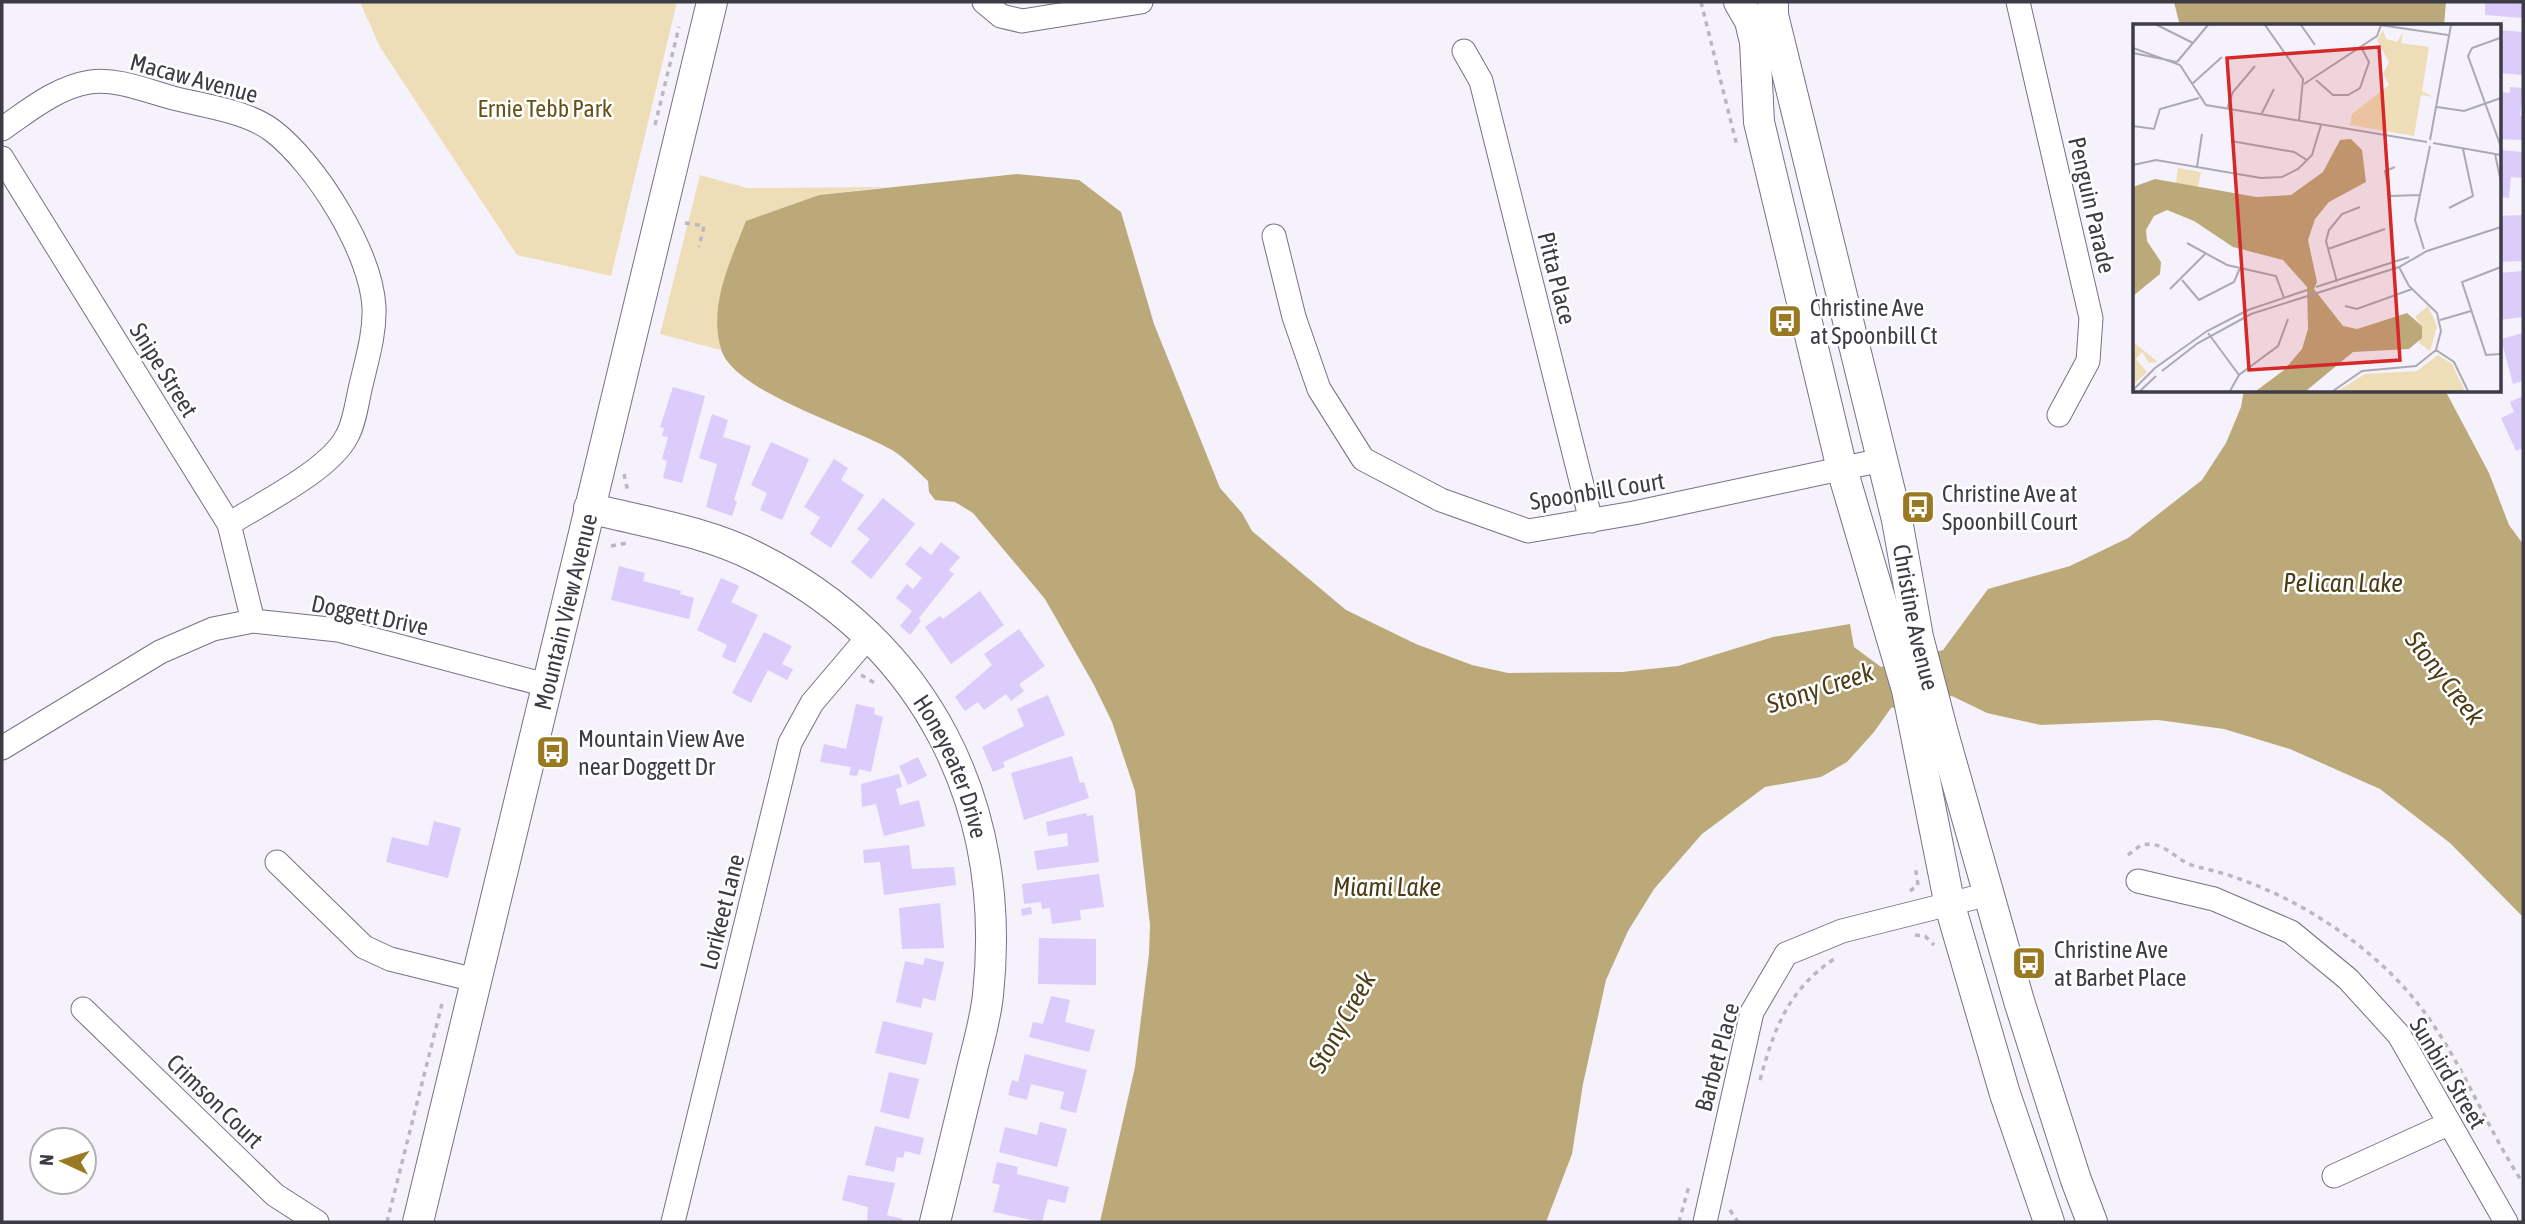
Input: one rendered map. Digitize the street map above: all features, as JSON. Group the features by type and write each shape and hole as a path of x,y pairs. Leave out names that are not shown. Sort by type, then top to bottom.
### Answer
{"street":[{"name":"Mountain View Avenue","path":"418,1222 712,2"},
{"path":"984,2 1001,16 1022,21 1141,2"},
{"name":"Christine Avenue","path":"1739,2 1750,21 1755,42 1759,122 1842,469 1906,640 1930,737 1989,894 2019,1001 2092,1222"},
{"name":"Christine Avenue","path":"1773,2 1776,28 1897,520 1906,640"},
{"name":"Penguin Parade","path":"2018,2 2091,317 2088,361 2059,415"},
{"name":"Pitta Place","path":"1464,51 1481,81 1591,521"},
{"name":"Macaw Avenue","path":"2,129 52,96 92,82 116,83 207,107 255,121 272,130 314,176 344,223 368,276 374,306 372,337 348,436 317,467 229,524"},
{"name":"Snipe Street","path":"2,158 229,524 253,621"},
{"name":"Spoonbill Court","path":"1274,236 1294,317 1319,389 1363,460 1441,500 1528,531 1591,521 1882,460"},
{"name":"Honeyeater Drive","path":"589,508 709,538 755,556 825,599 867,638 919,697 953,755 978,824 990,888 992,948 988,999 935,1222"},
{"name":"Doggett Drive","path":"2,748 160,652 213,629 253,621 338,630 546,685"},
{"name":"Lorikeet Lane","path":"673,1222 790,743 811,703 867,638"},
{"name":"Christine Avenue","path":"1930,737 1950,906 2005,1094 2049,1222"},
{"path":"277,862 364,947 390,959 475,981"},
{"name":"Sunbird Street","path":"2138,881 2214,899 2291,932 2348,979 2399,1035 2506,1222"},
{"name":"Barbet Place","path":"1705,1222 1752,1012 1786,954 1842,931 1950,906 1989,894"},
{"name":"Crimson Court","path":"83,1009 275,1195 317,1222"},
{"path":"2334,1176 2448,1124"}],"path":[{"path":"685,223 704,226 699,247"},
{"path":"611,546 629,543"},
{"name":"Honeyeater Drive","path":"861,675 882,688"},
{"path":"1912,935 1925,936 1936,949"},
{"path":"1758,1088 1774,1030 1787,1006 1815,974 1839,956"},
{"path":"387,1222 409,1145 443,1000"},
{"path":"1729,1202 1731,1212 1738,1222"}],"green space":[{"name":"Ernie Tebb Park","path":"360,2 677,2 611,276 517,255 380,47"},
{"path":"700,175 747,188 886,187 819,195 747,221 721,298 721,350 660,334"}],"water":[{"path":"2174,2 2446,2 2444,24 2180,24"},
{"name":"Miami Lake","path":"1017,174 1079,180 1121,212 1154,324 1220,488 1242,513 1252,531 1346,610 1416,644 1472,665 1508,673 1622,672 1678,666 1773,637 1850,624 1854,647 1881,667 1943,650 1988,589 2070,566 2128,538 2202,480 2226,443 2241,407 2244,392 2446,392 2489,473 2509,525 2523,544 2523,917 2450,843 2380,789 2290,749 2224,729 2158,720 2041,725 1987,713 1952,696 1891,708 1847,762 1821,777 1765,787 1702,834 1654,889 1628,931 1606,980 1583,1084 1572,1154 1546,1222 1100,1222 1135,1067 1149,954 1150,925 1135,791 1112,722 1045,599 973,513 955,502 935,500 929,492 928,481 892,450 796,407 747,380 730,365 721,349 717,316 719,299 746,221 819,195"}],"building":[{"path":"2485,2 2523,2 2523,18 2485,15"},
{"path":"2500,30 2523,32 2523,75 2500,73"},
{"path":"2510,87 2523,88 2520,116 2523,116 2523,140 2500,139 2500,92 2510,93"},
{"path":"2500,150 2523,152 2523,178 2511,177 2509,198 2500,197"},
{"path":"2523,215 2523,261 2500,262 2500,216"},
{"path":"2523,271 2523,317 2500,320 2500,273"},
{"path":"2523,333 2523,381 2513,384 2501,339"},
{"path":"673,387 705,396 682,483 663,478 667,461 662,459 668,437 662,436 664,428 660,427"},
{"path":"2523,396 2523,448 2516,451 2501,418 2514,412 2510,402"},
{"path":"712,414 728,420 723,437 751,446 734,500 737,502 732,516 706,507 717,464 699,458"},
{"path":"771,442 809,459 782,520 760,510 767,493 751,485"},
{"path":"834,459 848,468 841,480 864,495 831,548 810,534 820,517 804,507"},
{"path":"883,498 915,524 871,579 851,562 870,539 857,529"},
{"path":"941,542 960,557 949,570 954,574 919,618 921,621 910,635 900,626 912,611 896,598 907,584 913,589 922,578 905,564 920,546 931,555"},
{"path":"619,566 645,573 643,581 681,591 680,594 694,598 689,619 611,600"},
{"path":"721,578 739,586 731,602 758,615 735,663 722,657 727,645 697,630"},
{"path":"980,591 1004,625 951,664 925,627 940,616 943,619"},
{"path":"1019,629 1045,666 1019,684 1024,691 1011,701 1006,694 984,710 978,702 965,711 955,697 992,665 984,654"},
{"path":"764,632 792,646 782,664 793,669 787,680 768,670 751,703 732,693"},
{"path":"1048,695 1065,735 1003,762 1005,767 993,772 982,747 1024,726 1017,709"},
{"path":"856,704 875,708 874,714 883,717 871,772 859,769 857,776 849,775 851,767 820,762 824,744 846,749"},
{"path":"1072,756 1080,783 1084,782 1089,798 1024,820 1011,773"},
{"path":"918,757 927,776 908,785 899,766"},
{"path":"899,774 902,787 896,789 900,805 919,800 925,826 884,836 876,804 862,807 861,784"},
{"path":"1086,813 1087,816 1093,815 1099,862 1037,870 1034,851 1068,846 1067,833 1048,836 1046,822"},
{"path":"434,821 461,828 448,878 386,862 392,837 428,846"},
{"path":"909,845 912,869 954,867 956,885 884,895 880,862 864,863 863,850"},
{"path":"1099,874 1104,907 1080,910 1081,920 1052,924 1050,908 1042,909 1041,902 1024,904 1022,884"},
{"path":"940,903 944,948 902,949 899,908"},
{"path":"1031,907 1032,914 1022,916 1021,909"},
{"path":"1039,938 1096,939 1096,985 1038,984"},
{"path":"925,958 944,962 935,1001 923,998 921,1008 896,1002 905,961 923,965"},
{"path":"1051,996 1070,1000 1065,1022 1095,1030 1089,1052 1029,1037 1033,1022 1043,1024"},
{"path":"883,1021 933,1033 926,1065 875,1053"},
{"path":"1025,1054 1087,1070 1076,1113 1060,1109 1064,1092 1031,1084 1027,1100 1008,1095 1012,1080 1018,1082"},
{"path":"889,1072 919,1079 909,1119 880,1112"},
{"path":"1040,1122 1067,1129 1057,1167 999,1152 1005,1127 1037,1135"},
{"path":"875,1126 924,1138 920,1155 905,1151 903,1158 897,1157 894,1172 865,1165"},
{"path":"997,1162 1018,1167 1017,1174 1069,1187 1065,1203 1048,1199 1042,1222 993,1212 1000,1185 992,1183"},
{"path":"848,1175 895,1183 887,1215 903,1219 902,1222 867,1222 868,1207 842,1200"}],"place":[{"name":"Christine Ave at Spoonbill Ct","path":"1785,321"},
{"name":"Christine Ave at Spoonbill Court","path":"1918,507"},
{"name":"Mountain View Ave near Doggett Dr","path":"553,752"},
{"name":"Christine Ave at Barbet Place","path":"2029,963"}],"water label":[{"name":"Pelican Lake","path":"2343,583"},
{"name":"Stony Creek","path":"2445,678"},
{"name":"Stony Creek","path":"1820,688"},
{"name":"Stony Creek","path":"1342,1022"}]}
